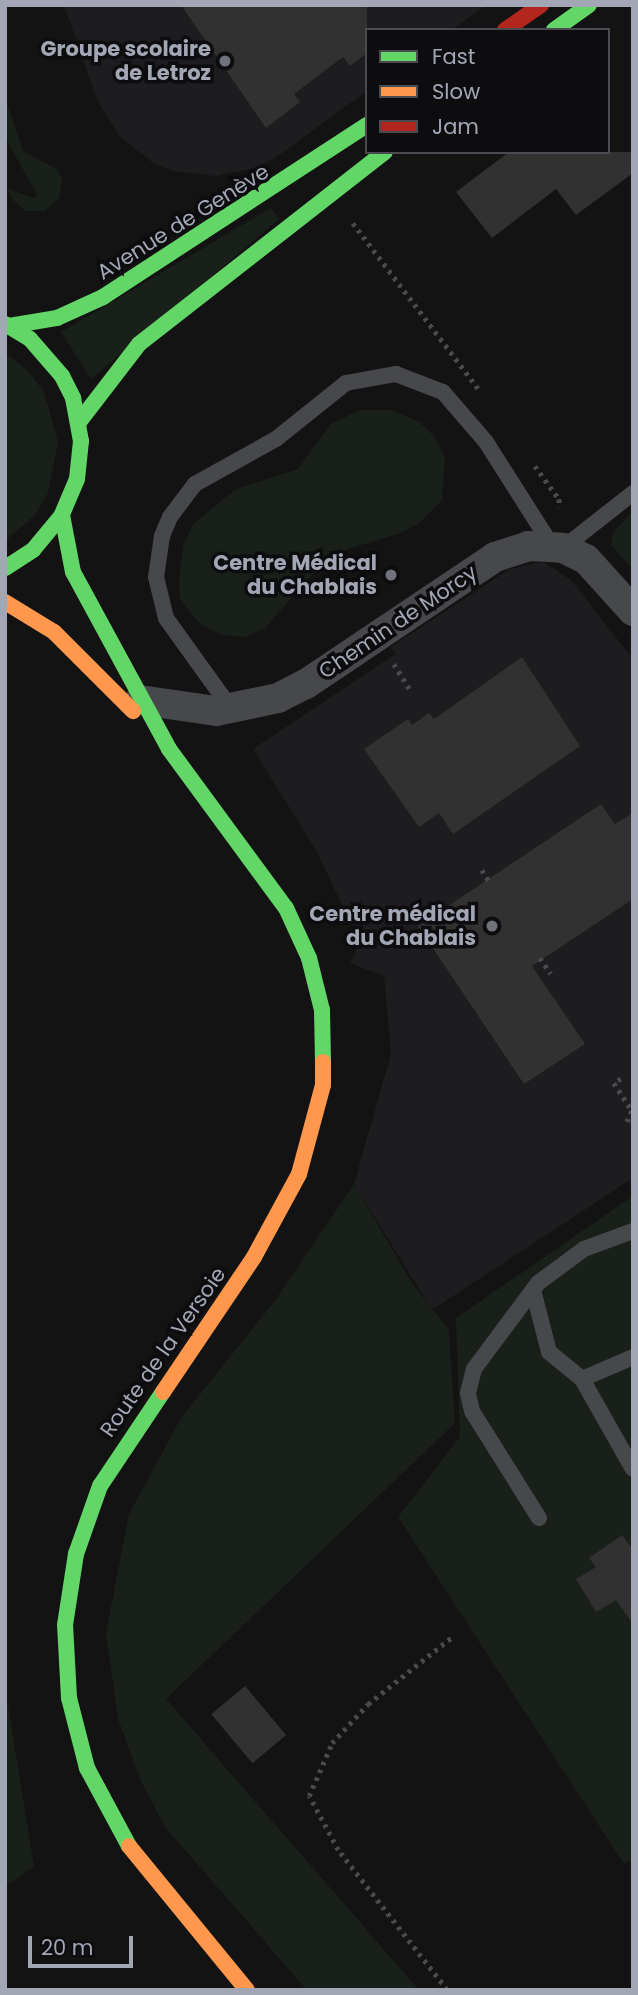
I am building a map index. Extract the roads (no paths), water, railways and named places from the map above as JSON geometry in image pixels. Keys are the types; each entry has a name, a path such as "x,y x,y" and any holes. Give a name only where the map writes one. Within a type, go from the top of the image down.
{"main road":[{"path":"508,28 541,5"},
{"path":"557,28 589,5"},
{"name":"Avenue de Genève","path":"7,325 57,318 103,298 292,178 365,126"},
{"path":"79,422 113,372 139,344 382,154"},
{"path":"5,568 33,550 62,515 79,470 79,422 62,376 30,339 7,325"},
{"name":"Route de la Versoie","path":"62,515 73,572 140,701 162,739 274,888 296,924 320,998 323,1085 313,1134 283,1206 100,1486 76,1554 65,1625 66,1661 77,1733 102,1802 140,1864 247,1990"},
{"name":"Route de la Versoie","path":"5,602 54,632 162,739"}],"street":[{"name":"Chemin de Morcy","path":"140,701 200,711 232,710 278,698 306,684 495,557 528,546 558,547"},
{"path":"558,547 596,566 633,611"}],"lane":[{"path":"232,710 166,618 156,577 162,537 170,517 195,484 276,439 346,383 396,374 443,392 486,442 558,547 633,493"},
{"path":"539,1518 472,1411 468,1393 474,1369 533,1290 584,1249 633,1231"},
{"path":"533,1290 549,1352 582,1379 609,1432 631,1461"},
{"path":"582,1379 633,1357"}],"place":[{"name":"Groupe scolaire de Letroz","path":"225,61"},
{"name":"Centre Médical du Chablais","path":"391,575"},
{"name":"Centre médical du Chablais","path":"492,926"}]}
